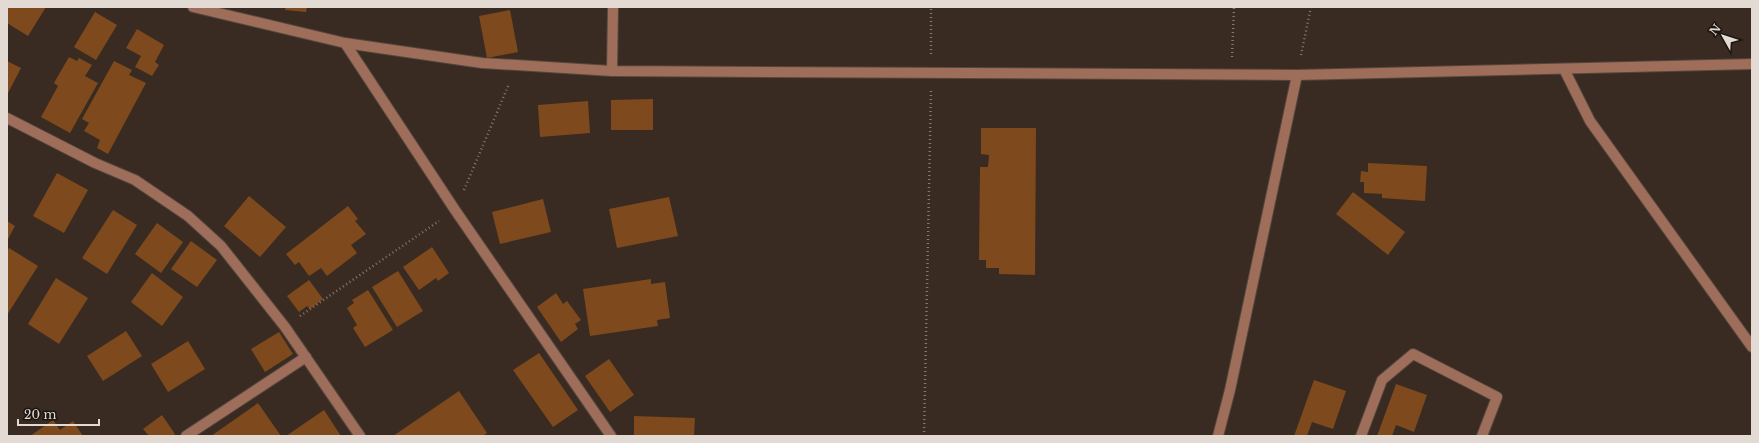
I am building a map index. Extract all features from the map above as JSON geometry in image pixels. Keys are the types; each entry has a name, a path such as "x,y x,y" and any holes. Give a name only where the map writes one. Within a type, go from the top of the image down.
{"street":[{"path":"193,7 345,43 482,63 612,71 1297,75 1752,64"},
{"path":"612,71 613,7"},
{"path":"345,43 455,210 611,436"},
{"path":"1564,69 1590,122 1752,347"},
{"path":"1218,436 1232,382 1297,75"},
{"path":"7,118 95,163 135,180 188,216 221,246 285,327 360,436"},
{"path":"1361,436 1382,380 1413,354 1498,396 1482,436"},
{"path":"186,436 306,357"}],"path":[{"path":"924,436 931,7"},
{"path":"1232,75 1234,7"},
{"path":"1297,75 1311,7"},
{"path":"285,327 455,210 517,66"}],"building":[{"path":"7,7 46,7 28,36 7,23"},
{"path":"286,7 307,7 306,12 285,10"},
{"path":"510,10 518,52 487,58 479,16"},
{"path":"95,12 117,25 96,60 74,47"},
{"path":"137,29 164,45 155,62 159,65 152,76 135,67 141,56 126,48"},
{"path":"69,57 77,61 79,58 92,65 85,76 98,83 70,133 41,117 58,86 54,83"},
{"path":"7,61 21,68 7,95"},
{"path":"114,61 132,70 129,75 146,83 108,154 97,148 100,140 84,131 89,123 82,119"},
{"path":"653,99 653,130 611,130 611,100"},
{"path":"588,101 590,133 540,137 538,105"},
{"path":"981,128 1036,128 1035,275 999,274 999,268 986,268 986,260 979,260 980,167 988,167 989,155 981,154"},
{"path":"1368,163 1427,166 1425,201 1382,198 1382,194 1364,193 1364,182 1360,182 1361,171 1368,172"},
{"path":"57,173 88,190 64,233 33,216"},
{"path":"1353,192 1405,232 1388,255 1336,214"},
{"path":"249,196 286,227 260,257 224,226"},
{"path":"669,197 678,236 617,248 609,209"},
{"path":"543,199 551,232 500,244 492,212"},
{"path":"348,206 358,219 355,221 366,234 351,245 357,253 327,276 321,268 309,276 299,262 295,265 286,254"},
{"path":"113,210 137,225 107,274 82,258"},
{"path":"7,221 15,226 7,241"},
{"path":"157,223 183,242 161,273 135,254"},
{"path":"191,241 217,260 197,287 171,269"},
{"path":"432,247 449,273 438,281 436,278 419,290 403,267"},
{"path":"9,248 38,266 7,315 7,252"},
{"path":"398,271 423,311 397,327 372,287"},
{"path":"152,273 183,297 162,326 131,302"},
{"path":"56,278 88,298 59,344 28,324"},
{"path":"651,279 651,284 665,282 670,318 657,320 658,326 590,336 583,289"},
{"path":"309,280 323,299 310,309 307,306 299,312 287,296"},
{"path":"368,290 393,330 365,347 353,328 357,325 347,308 354,303 352,300"},
{"path":"556,293 563,304 567,301 581,320 575,324 578,329 561,342 537,307"},
{"path":"126,331 142,356 103,381 87,356"},
{"path":"279,332 293,354 265,372 251,349"},
{"path":"188,341 205,369 168,392 151,364"},
{"path":"539,353 578,410 553,427 513,370"},
{"path":"609,359 634,395 610,412 585,376"},
{"path":"1314,380 1346,391 1333,429 1312,422 1307,436 1294,436"},
{"path":"1396,384 1427,395 1414,432 1396,425 1392,436 1377,436"},
{"path":"459,391 487,433 483,436 393,436"},
{"path":"258,403 281,436 211,436"},
{"path":"324,410 341,436 286,436"},
{"path":"162,415 175,434 173,436 149,436 143,429"},
{"path":"634,416 695,418 694,436 634,436"},
{"path":"53,420 60,430 73,421 83,436 30,436"}]}
